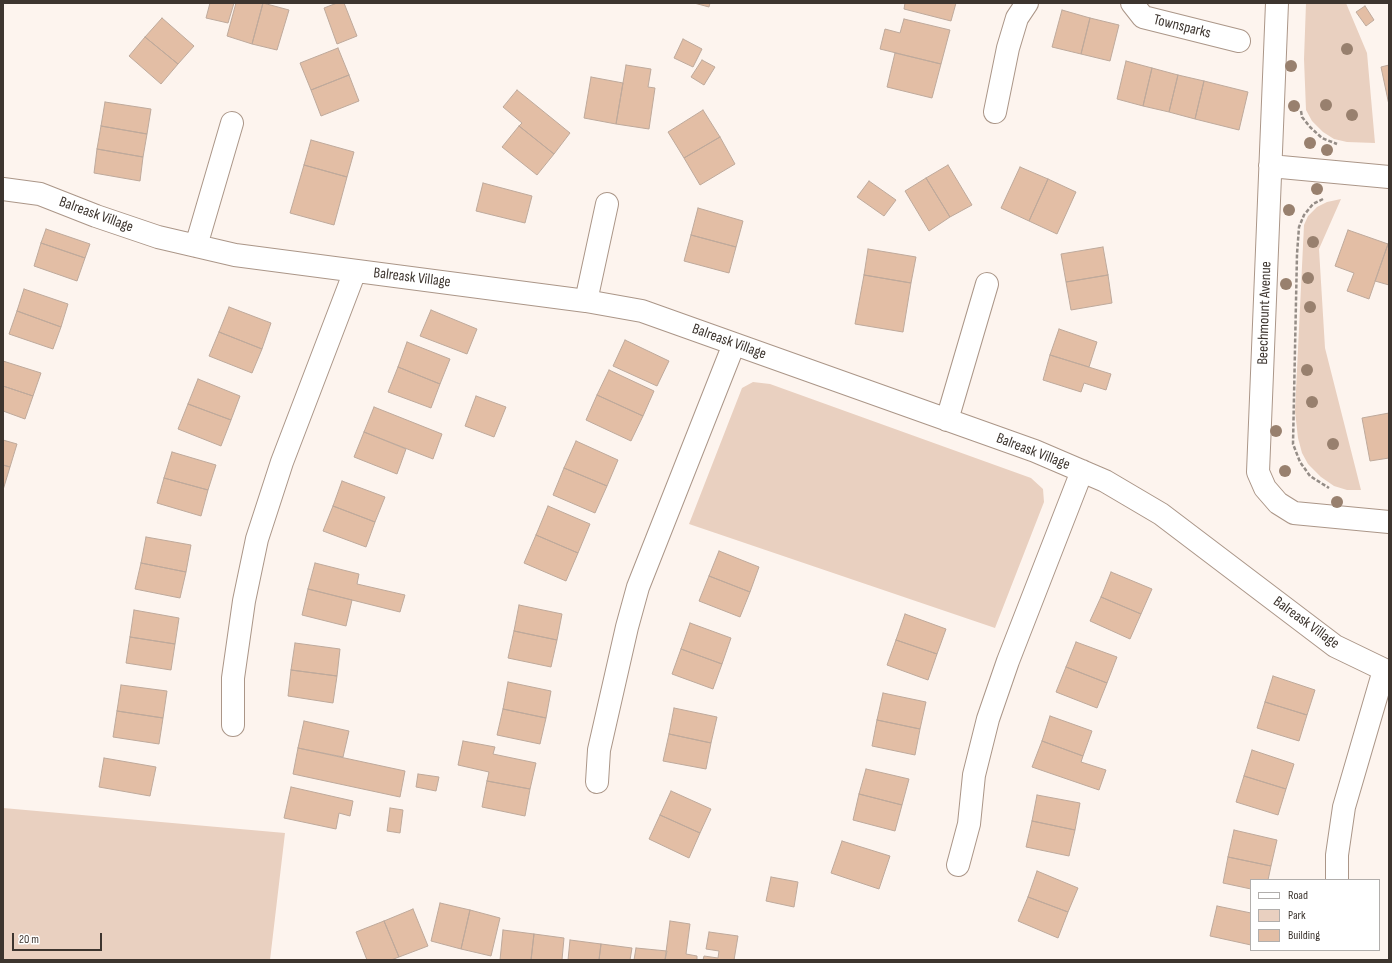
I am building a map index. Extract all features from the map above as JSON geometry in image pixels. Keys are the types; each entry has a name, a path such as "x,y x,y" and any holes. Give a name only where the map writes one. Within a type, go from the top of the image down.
{"street":[{"path":"994,112 1008,48 1017,18 1027,3"},
{"name":"Townsparks","path":"1132,3 1143,17 1239,41"},
{"name":"Beechmount Avenue","path":"1277,3 1258,472 1265,488 1278,503 1294,513 1389,522"},
{"path":"196,246 232,123"},
{"path":"1270,166 1389,178"},
{"name":"Balreask Village","path":"3,190 40,194 96,216 151,234 196,246 235,254 586,301 642,312 1035,451 1105,480 1161,514 1335,646 1387,671"},
{"path":"586,301 607,204"},
{"path":"233,725 233,678 244,601 257,539 282,462 355,270"},
{"path":"947,420 987,284"},
{"path":"597,782 599,750 627,627 638,587 734,344"},
{"path":"958,865 969,824 974,775 988,719 1008,661 1082,471"},
{"path":"1337,879 1337,855 1344,807 1387,671"}],"path":[{"path":"1300,104 1302,117 1310,127 1322,138 1338,144"},
{"path":"1325,198 1313,204 1304,214 1299,227 1297,254 1293,444 1300,462 1310,476 1322,485 1333,490"}],"green space":[{"path":"1306,3 1346,3 1367,53 1375,143 1347,142 1334,139 1323,132 1312,121 1306,110 1304,59"},
{"path":"1341,199 1319,249 1325,348 1361,490 1347,490 1334,486 1321,477 1308,464 1302,453 1298,438 1295,411 1304,225 1308,216 1317,207 1327,202"},
{"path":"753,382 770,384 1031,478 1043,489 1044,502 995,628 689,524 742,388"},
{"path":"3,808 285,833 270,960 3,960"}],"building":[{"path":"210,3 234,3 228,23 206,18"},
{"path":"236,3 263,3 252,44 227,36"},
{"path":"263,3 289,10 277,50 252,44"},
{"path":"337,3 344,3 357,36 337,44 324,8"},
{"path":"694,3 710,3 709,7"},
{"path":"905,3 956,3 951,21 904,9"},
{"path":"1365,6 1374,20 1366,26 1356,12"},
{"path":"1062,10 1090,18 1081,54 1052,47"},
{"path":"162,18 194,46 178,64 145,37"},
{"path":"1090,18 1119,25 1110,61 1081,54"},
{"path":"904,19 950,30 941,64 880,49 885,29 900,33"},
{"path":"145,37 178,64 161,84 129,56"},
{"path":"683,39 702,49 693,67 674,58"},
{"path":"338,48 349,75 311,90 300,63"},
{"path":"895,53 941,64 932,98 887,87"},
{"path":"702,60 715,67 704,85 691,77"},
{"path":"1126,61 1152,68 1143,106 1117,99"},
{"path":"626,65 651,69 648,87 655,88 649,129 616,124"},
{"path":"1389,65 1389,105 1381,67"},
{"path":"1152,68 1178,75 1169,112 1143,106"},
{"path":"349,75 359,101 321,116 311,90"},
{"path":"1178,75 1204,81 1195,119 1169,112"},
{"path":"591,77 623,83 616,124 584,118"},
{"path":"1204,81 1248,92 1239,130 1195,119"},
{"path":"517,90 570,133 554,154 519,126 522,123 503,107"},
{"path":"105,102 151,109 147,134 101,126"},
{"path":"703,110 720,137 684,158 668,132"},
{"path":"101,126 147,134 143,157 97,149"},
{"path":"519,126 554,154 537,175 502,147"},
{"path":"720,137 735,164 700,185 684,158"},
{"path":"311,140 354,152 347,177 304,165"},
{"path":"97,149 143,157 140,181 94,173"},
{"path":"304,165 347,177 334,225 290,213"},
{"path":"948,165 972,205 950,217 926,178"},
{"path":"1020,167 1048,179 1029,221 1001,208"},
{"path":"926,178 950,217 929,231 905,191"},
{"path":"1048,179 1076,192 1057,234 1029,221"},
{"path":"869,181 896,200 884,216 857,197"},
{"path":"483,183 532,196 525,223 476,211"},
{"path":"698,208 743,221 736,247 691,235"},
{"path":"46,229 90,244 85,258 41,243"},
{"path":"1348,230 1388,244 1369,299 1347,291 1354,273 1335,266"},
{"path":"691,235 736,247 729,273 684,261"},
{"path":"41,243 85,258 77,281 34,266"},
{"path":"1388,244 1389,245 1389,285 1375,281"},
{"path":"1103,247 1108,275 1066,282 1061,254"},
{"path":"868,249 916,257 911,283 864,275"},
{"path":"864,275 911,283 903,332 855,324"},
{"path":"1108,275 1112,303 1071,310 1066,282"},
{"path":"24,289 68,304 61,327 17,311"},
{"path":"229,307 271,323 262,349 219,332"},
{"path":"431,310 477,329 467,354 420,336"},
{"path":"17,311 61,327 53,349 9,334"},
{"path":"1059,329 1097,342 1089,367 1050,355"},
{"path":"219,332 262,349 252,373 209,356"},
{"path":"625,340 669,361 657,386 613,366"},
{"path":"407,342 450,359 440,384 398,367"},
{"path":"1050,355 1111,374 1106,390 1084,383 1081,392 1043,380"},
{"path":"3,361 41,373 33,396 3,386"},
{"path":"398,367 440,384 431,408 388,392"},
{"path":"609,370 654,391 643,416 597,395"},
{"path":"198,379 240,396 231,420 188,404"},
{"path":"3,386 33,396 25,419 3,411"},
{"path":"597,395 643,416 631,441 586,420"},
{"path":"476,396 506,407 494,437 465,426"},
{"path":"188,404 231,420 221,446 178,429"},
{"path":"374,407 442,434 433,459 364,432"},
{"path":"1389,413 1389,458 1370,461 1362,418"},
{"path":"364,432 406,449 397,474 354,457"},
{"path":"3,440 17,444 10,467 3,465"},
{"path":"576,441 618,460 607,486 564,468"},
{"path":"172,452 216,465 208,490 164,478"},
{"path":"3,465 10,467 3,490"},
{"path":"564,468 607,486 595,513 553,495"},
{"path":"164,478 208,490 201,516 157,503"},
{"path":"342,481 385,497 375,522 333,506"},
{"path":"333,506 375,522 366,547 323,531"},
{"path":"548,506 590,524 578,553 536,535"},
{"path":"536,535 578,553 566,581 524,563"},
{"path":"146,537 191,545 186,572 141,563"},
{"path":"719,551 759,567 750,592 709,576"},
{"path":"141,563 186,572 180,598 135,589"},
{"path":"315,563 359,574 357,584 405,595 400,612 308,589"},
{"path":"1111,572 1152,589 1141,614 1101,597"},
{"path":"709,576 750,592 740,617 699,601"},
{"path":"308,589 352,600 346,626 302,615"},
{"path":"1101,597 1141,614 1130,639 1090,621"},
{"path":"519,605 562,614 557,640 514,631"},
{"path":"134,610 179,618 175,644 130,637"},
{"path":"905,614 946,629 937,654 896,640"},
{"path":"690,623 731,638 722,664 681,649"},
{"path":"514,631 557,640 551,667 508,658"},
{"path":"130,637 175,644 171,670 126,663"},
{"path":"896,640 937,654 928,680 887,665"},
{"path":"1076,642 1117,657 1107,683 1066,667"},
{"path":"295,643 340,649 337,676 291,670"},
{"path":"681,649 722,664 713,689 672,674"},
{"path":"1066,667 1107,683 1097,708 1056,692"},
{"path":"291,670 337,676 333,703 288,696"},
{"path":"1273,676 1315,690 1307,715 1265,702"},
{"path":"508,682 551,691 546,718 503,709"},
{"path":"121,685 167,691 163,718 117,711"},
{"path":"883,693 926,702 920,729 877,720"},
{"path":"1265,702 1307,715 1299,741 1257,728"},
{"path":"674,708 717,717 711,743 669,734"},
{"path":"503,709 546,718 540,744 497,735"},
{"path":"117,711 163,718 159,744 113,737"},
{"path":"1050,716 1092,731 1083,756 1042,741"},
{"path":"877,720 920,729 915,755 872,746"},
{"path":"304,721 349,731 343,757 298,748"},
{"path":"669,734 711,743 706,769 663,761"},
{"path":"463,741 495,747 493,754 536,763 530,789 487,781 489,772 458,765"},
{"path":"1042,741 1083,756 1081,762 1106,770 1099,790 1032,767"},
{"path":"298,748 405,771 400,797 293,774"},
{"path":"1252,750 1294,764 1286,789 1244,776"},
{"path":"104,758 156,767 150,796 99,787"},
{"path":"866,769 909,779 902,805 859,794"},
{"path":"418,774 439,777 436,791 416,787"},
{"path":"1244,776 1286,789 1278,815 1236,802"},
{"path":"487,781 530,789 525,816 482,807"},
{"path":"291,787 353,801 350,816 339,813 336,829 284,818"},
{"path":"671,791 711,809 700,833 660,815"},
{"path":"859,794 902,805 895,831 853,820"},
{"path":"1037,795 1080,803 1075,830 1032,821"},
{"path":"390,808 403,810 400,833 387,831"},
{"path":"660,815 700,833 689,858 649,839"},
{"path":"1032,821 1075,830 1069,856 1026,847"},
{"path":"1234,830 1277,840 1271,866 1228,857"},
{"path":"842,841 890,856 879,889 831,873"},
{"path":"1228,857 1271,866 1268,879 1250,879 1250,889 1223,883"},
{"path":"1037,871 1078,888 1068,912 1028,897"},
{"path":"771,877 798,882 794,907 766,901"},
{"path":"1028,897 1068,912 1058,938 1018,921"},
{"path":"440,903 470,910 461,949 431,941"},
{"path":"1217,906 1250,913 1250,945 1210,936"},
{"path":"413,909 428,946 399,957 384,921"},
{"path":"470,910 500,918 491,956 461,949"},
{"path":"384,921 399,957 391,960 367,960 356,932"},
{"path":"670,921 690,924 686,954 697,956 697,960 665,960"},
{"path":"503,930 534,934 531,960 500,960"},
{"path":"709,932 738,936 734,960 703,960 704,956 718,958 719,951 706,949"},
{"path":"534,934 564,938 562,960 531,960"},
{"path":"570,940 601,944 599,960 568,960"},
{"path":"601,944 632,948 630,960 599,960"},
{"path":"636,948 667,951 665,960 634,960"}]}
